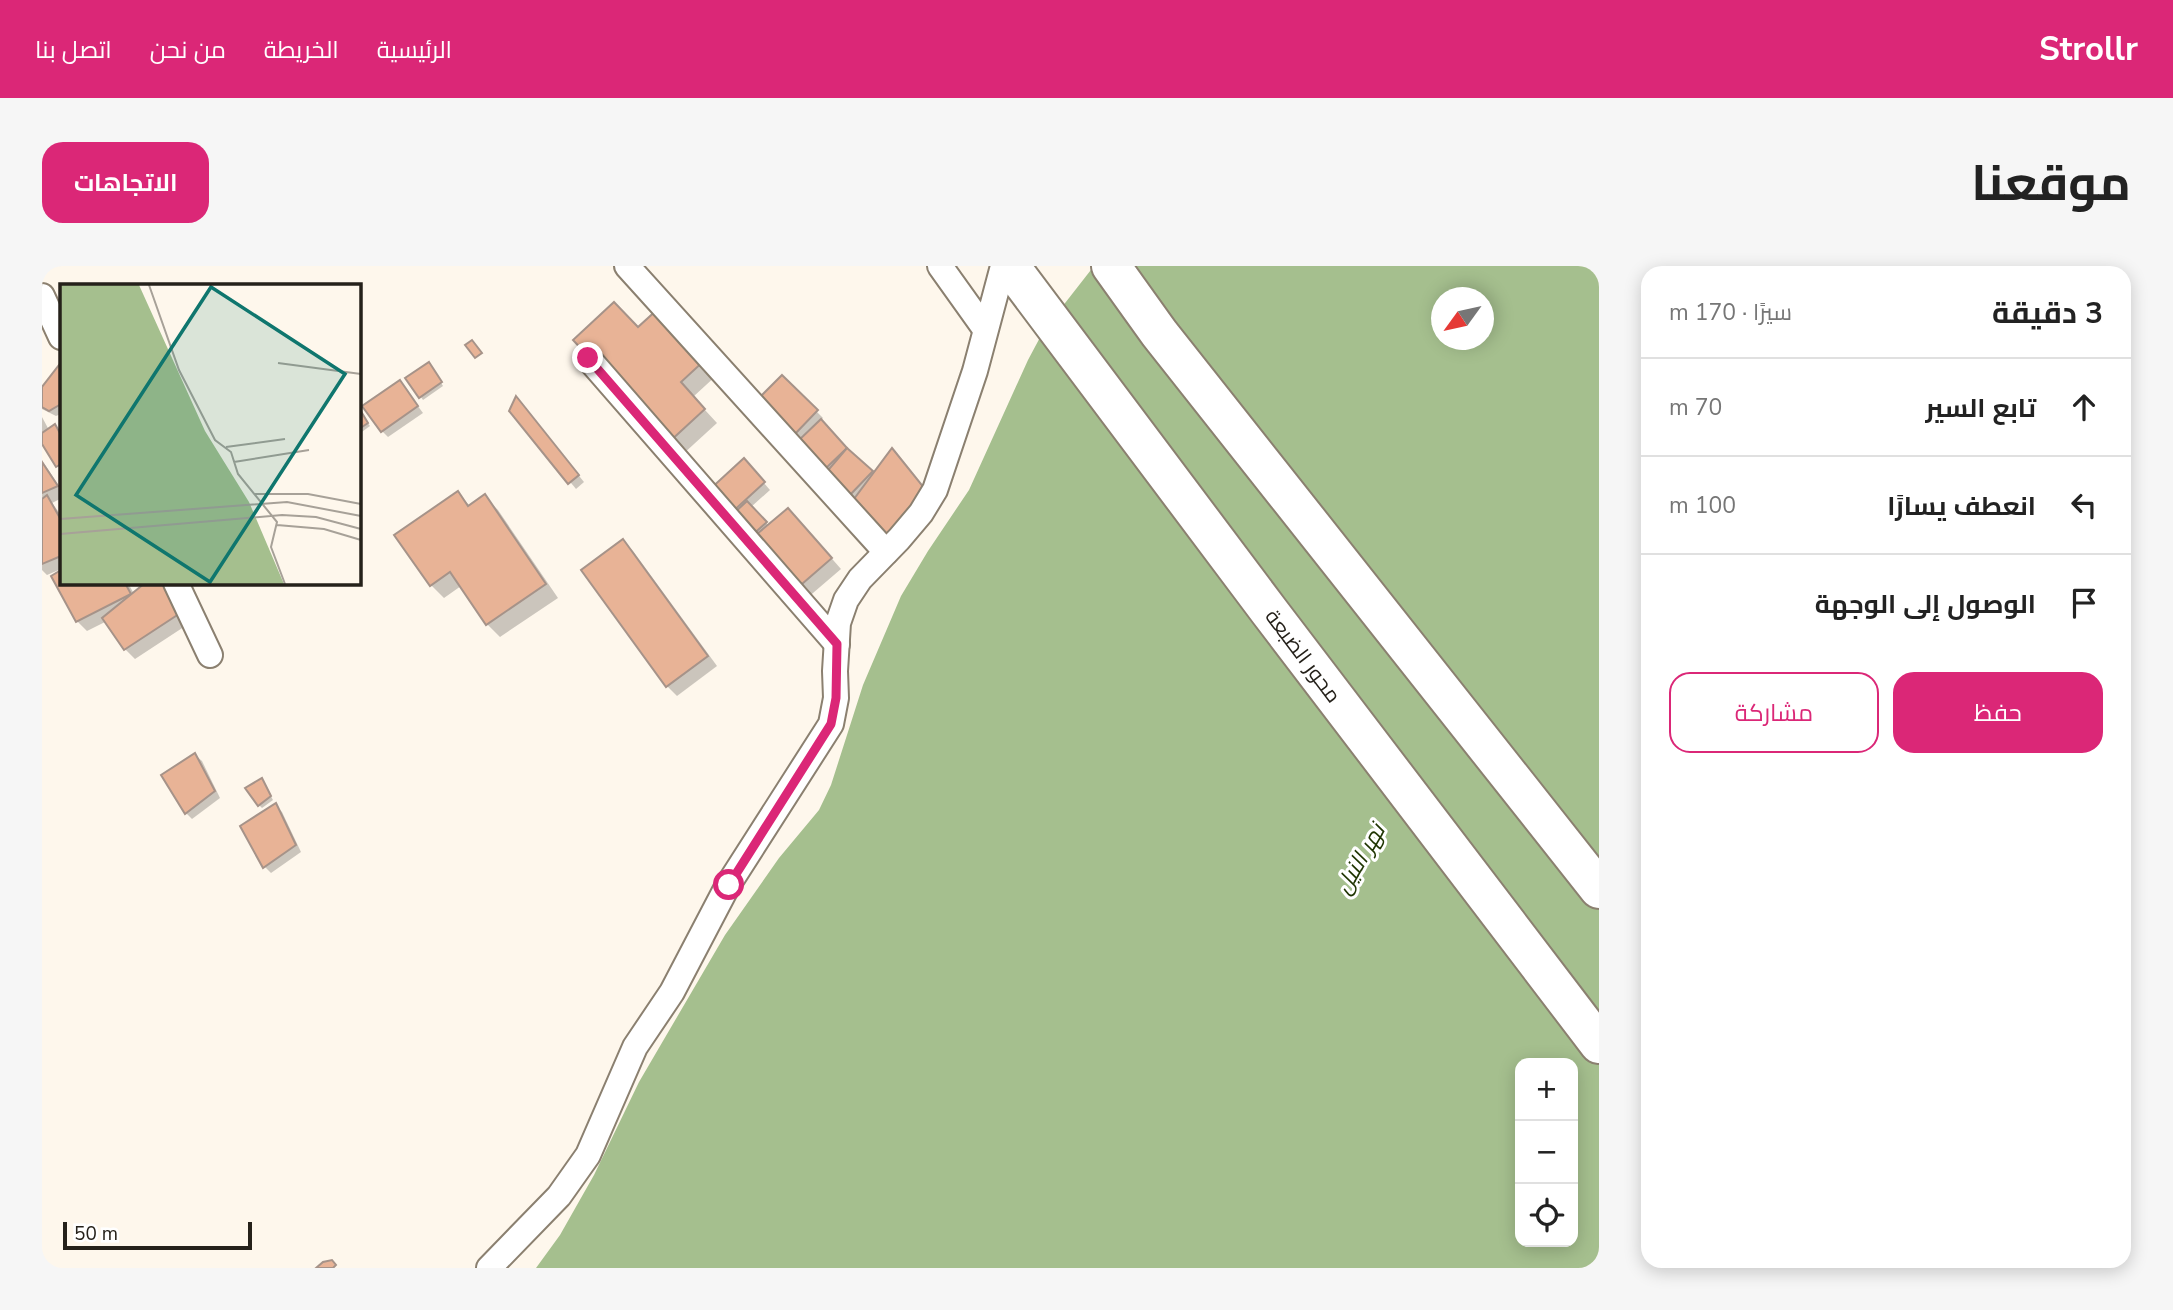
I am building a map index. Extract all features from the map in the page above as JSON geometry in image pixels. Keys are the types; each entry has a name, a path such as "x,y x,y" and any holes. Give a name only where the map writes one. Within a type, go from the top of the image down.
{"highway":[{"name":"محور الضبعة","path":"1010,266 1599,1044"},
{"path":"1111,266 1159,333 1599,889"}],"street":[{"path":"627,266 886,552"},
{"path":"940,266 985,329"},
{"path":"489,1268 559,1196 588,1155 635,1048 672,992 729,885 831,724 836,698 838,624 846,600 860,579 922,513 935,490 975,371 1003,266"},
{"path":"42,296 60,335"},
{"path":"588,358 837,644"},
{"path":"176,584 210,655"}],"water":[{"name":"نهر النيل","path":"1094,266 1599,266 1599,1268 536,1268 560,1235 594,1175 639,1082 725,935 779,858 819,810 831,785 863,685 901,596 969,490 1044,330"}],"building":[{"path":"614,302 638,327 659,308 706,359 681,382 705,409 668,443 573,340"},
{"path":"472,340 482,353 475,358 465,345"},
{"path":"429,362 442,382 419,398 405,378"},
{"path":"59,365 60,405 49,411 42,407 42,387"},
{"path":"782,375 818,410 794,435 758,399"},
{"path":"400,380 418,406 381,432 362,406"},
{"path":"516,396 579,475 568,484 509,411"},
{"path":"360,410 368,423 360,428"},
{"path":"821,419 847,448 824,470 798,441"},
{"path":"55,424 60,433 60,465 56,467 42,444 42,433"},
{"path":"847,448 873,471 848,497 824,475"},
{"path":"892,448 925,489 890,537 848,507"},
{"path":"744,458 765,482 729,515 708,491"},
{"path":"42,462 58,486 42,493"},
{"path":"458,491 468,506 485,494 546,584 486,625 450,572 430,586 394,535"},
{"path":"47,495 60,518 60,556 42,564 42,499"},
{"path":"747,501 767,522 750,537 731,516"},
{"path":"788,508 832,558 795,590 751,539"},
{"path":"623,539 708,656 666,687 581,570"},
{"path":"60,571 60,584 126,584 131,594 76,622 51,576"},
{"path":"144,584 169,584 188,608 124,650 102,618"},
{"path":"195,753 215,791 185,814 161,775"},
{"path":"262,778 271,796 258,806 245,788"},
{"path":"276,803 296,845 263,868 240,826"},
{"path":"332,1260 336,1265 333,1268 316,1268 323,1262"}],"route":[{"path":"588,358 837,644 836,698 831,724 729,885"}]}
